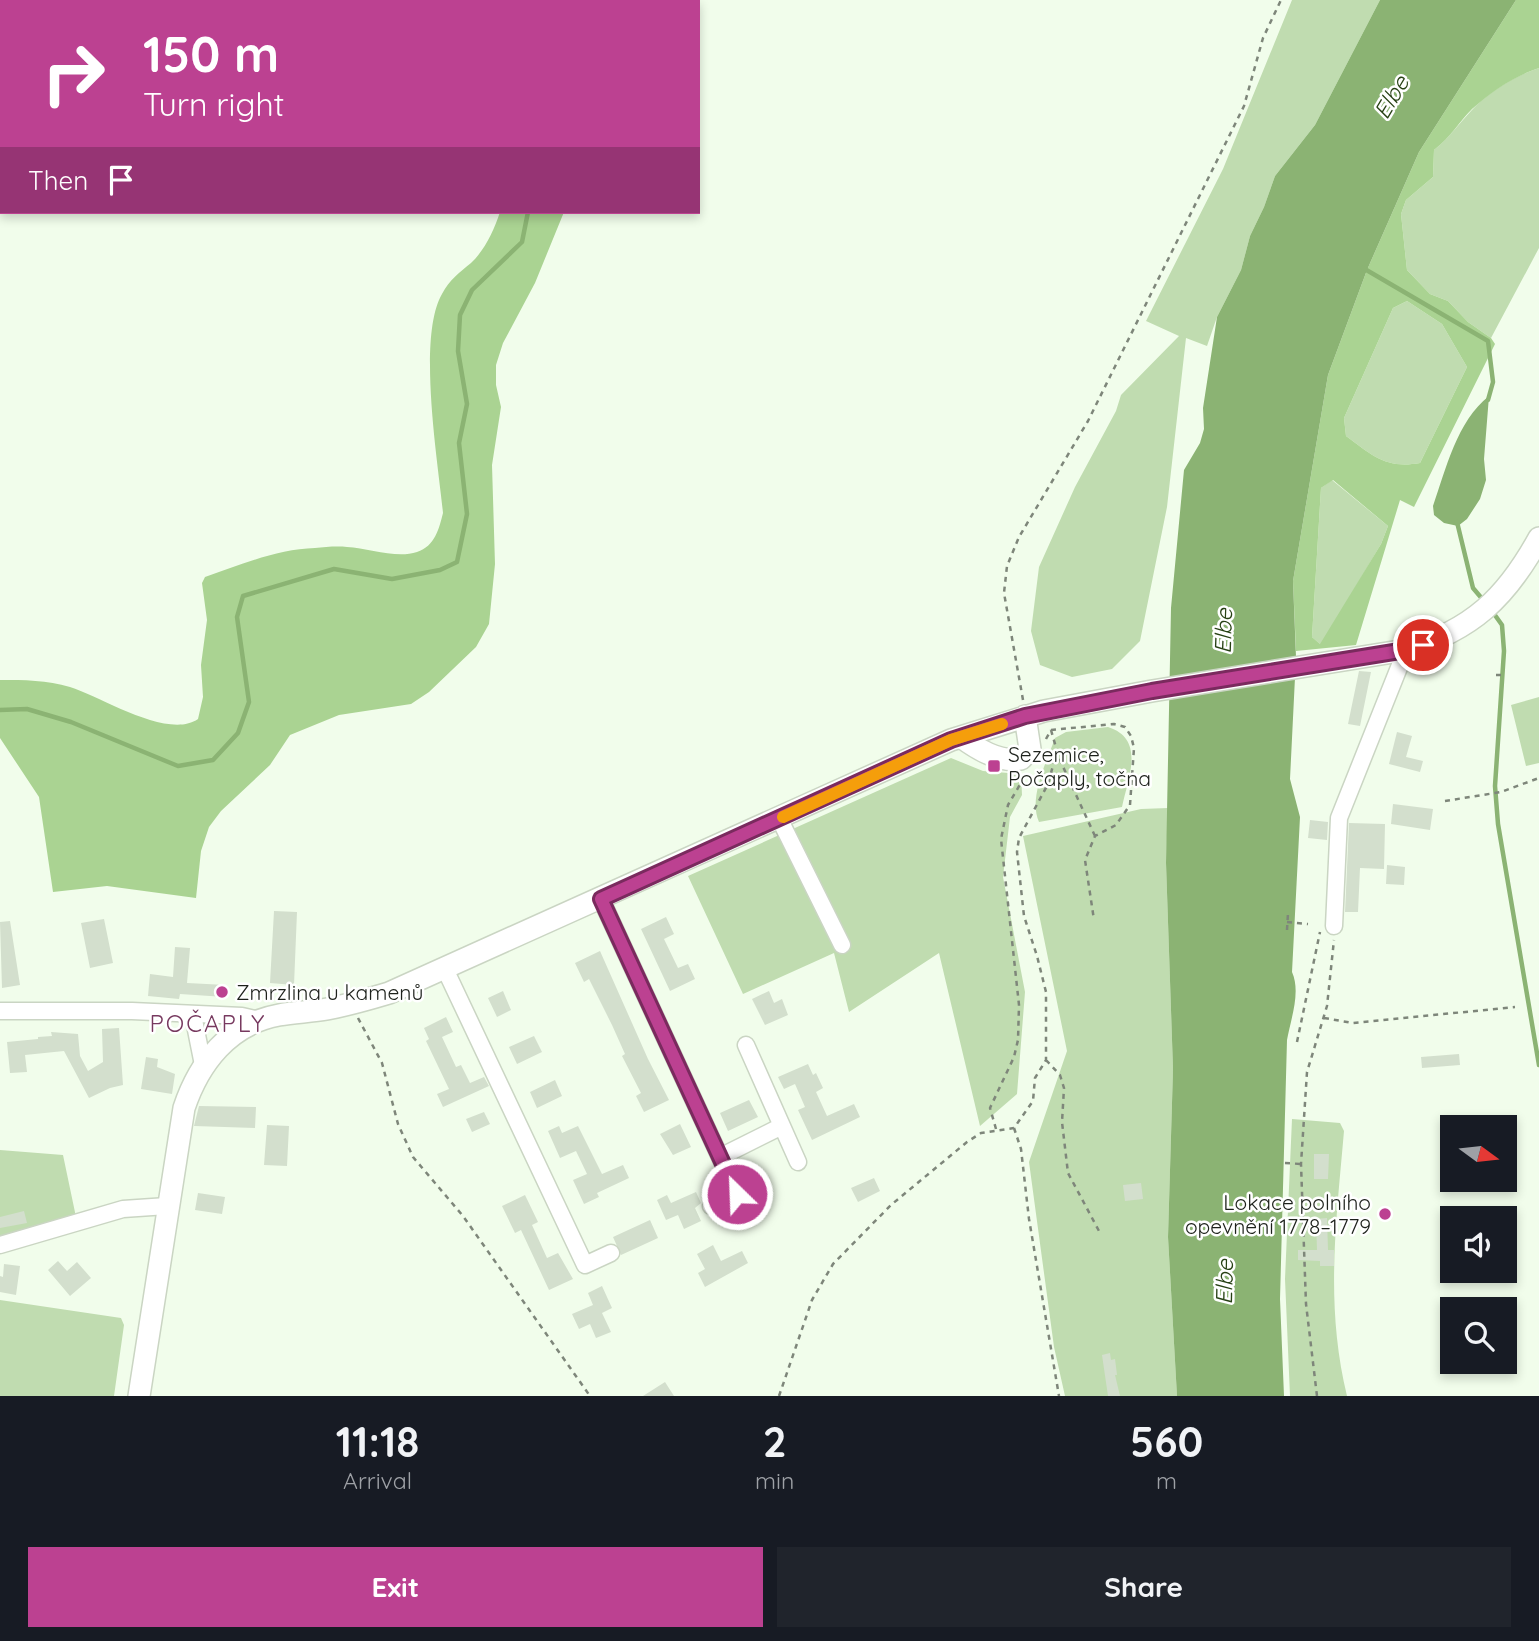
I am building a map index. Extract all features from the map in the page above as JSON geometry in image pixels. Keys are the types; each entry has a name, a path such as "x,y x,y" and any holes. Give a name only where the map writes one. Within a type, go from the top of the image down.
{"street":[{"path":"139,1396 184,1108 203,1065 232,1035 260,1020 354,1003 389,993 961,737 1152,691 1406,650 1440,640 1473,620 1505,589 1526,562 1539,538"},
{"path":"1328,926 1339,818 1406,650"},
{"path":"961,737 979,750 1010,759 1021,759 1030,749 1040,719"},
{"path":"779,818 842,945"},
{"path":"601,899 737,1194 712,1206"},
{"path":"445,969 585,1265 611,1253"},
{"path":"0,1011 40,1009 242,1016 260,1020"},
{"path":"193,1015 203,1065"},
{"path":"746,1045 798,1162"},
{"path":"720,1157 782,1126"},
{"path":"0,1245 123,1209 167,1206"}],"path":[{"path":"1045,740 1004,593 1007,566 1018,537 1088,422 1244,106 1264,38 1281,0"},
{"path":"1496,675 1506,676"},
{"path":"1040,719 1095,836"},
{"path":"1040,719 1114,724 1125,727 1131,736 1134,748 1130,805 1116,825 1095,836 1085,860 1094,920"},
{"path":"1014,1128 1033,1101 1035,1078 1046,1060 1045,992 1038,956 1024,916 1017,852 1019,838 1048,784 1057,751"},
{"path":"996,1129 990,1108 1014,1057 1019,1005 1001,839 1008,805 1028,770"},
{"path":"1445,801 1501,792 1539,778"},
{"path":"1287,913 1287,930"},
{"path":"1287,922 1308,924"},
{"path":"1317,1396 1306,1304 1301,1164 1307,1072 1324,1018 1332,980 1328,926"},
{"path":"1297,1042 1328,926"},
{"path":"354,1003 360,1025 374,1043 382,1063 398,1124 413,1157 463,1216 590,1396"},
{"path":"1324,1018 1353,1023 1515,1007"},
{"path":"1046,1060 1060,1075 1064,1088 1062,1122 1068,1173 1099,1231"},
{"path":"779,1396 796,1339 812,1300 834,1264 891,1205 958,1150 981,1133 1014,1128"},
{"path":"1014,1128 1021,1149 1029,1219 1059,1396"},
{"path":"1285,1163 1301,1164"}],"shaded area":[{"path":"1292,0 1380,0 1315,125 1275,176 1250,236 1241,270 1217,317 1207,346 1186,338 1167,507 1140,641 1112,669 1072,677 1040,665 1031,631 1039,567 1075,487 1116,411 1121,395 1179,336 1146,321 1223,169"},
{"path":"1516,0 1539,0 1539,68 1504,85 1472,109 1434,150 1433,177 1406,200 1401,214 1407,270 1430,294 1448,301 1495,344 1414,507 1400,500 1356,645 1296,651 1293,581 1328,375 1367,270 1419,152","holes":["1407,301 1442,324 1467,367 1420,463 1398,464 1380,459 1346,436 1344,418 1393,308","1333,480 1388,526 1381,544 1320,644 1312,637 1321,488"]},
{"path":"1539,68 1539,248 1491,338 1468,322 1448,301 1430,294 1407,270 1401,214 1406,200 1433,177 1434,150 1486,97 1511,80"},
{"path":"499,214 563,214 535,283 503,343 496,365 496,385 501,407 492,465 495,564 489,624 476,647 429,692 411,704 339,715 290,735 270,765 221,811 209,827 201,851 196,898 107,886 53,892 39,797 0,738 0,680 35,681 70,687 153,721 185,724 198,719 203,697 201,665 207,620 202,583 205,577 259,558 301,549 343,547 409,554 428,546 438,531 443,513 431,400 431,339 435,314 448,284 476,258 492,233"},
{"path":"1407,301 1442,324 1467,367 1420,463 1398,464 1380,459 1346,436 1344,418 1393,308"},
{"path":"1332,480 1388,526 1381,544 1321,645 1312,637 1321,488"},
{"path":"1539,697 1539,763 1526,766 1511,705"},
{"path":"1108,727 1127,740 1131,750 1132,761 1122,807 1039,822 1036,812 1037,791 1055,738 1066,732"},
{"path":"951,758 983,771 1021,774 1022,795 1010,817 1003,877 1025,992 1017,1094 980,1126 939,953 849,1012 834,953 743,994 688,876"},
{"path":"1168,808 1166,863 1173,1069 1168,1237 1177,1396 1065,1396 1054,1347 1029,1162 1067,1051 1023,836 1141,809"},
{"path":"1292,1119 1340,1123 1344,1131 1334,1296 1340,1362 1347,1396 1290,1396 1285,1279"},
{"path":"0,1150 63,1155 76,1217 0,1237"},
{"path":"0,1300 121,1318 124,1325 114,1396 0,1396"}],"water":[{"name":"Elbe","path":"1380,0 1516,0 1419,152 1367,270 1328,375 1293,581 1296,657 1290,779 1300,817 1292,972 1296,988 1287,1040 1280,1299 1284,1396 1177,1396 1168,1237 1173,1069 1166,863 1171,608 1184,470 1200,443 1204,429 1203,408 1217,317 1241,270 1250,236 1275,176 1315,125"},
{"path":"1489,396 1484,459 1486,480 1480,499 1467,519 1458,526 1444,523 1434,515 1433,506 1448,462 1469,419"}],"building":[{"path":"1359,671 1371,672 1360,726 1348,724"},
{"path":"1397,732 1412,736 1406,757 1423,761 1420,772 1389,764"},
{"path":"1393,804 1433,809 1430,830 1391,824"},
{"path":"1310,820 1328,822 1327,840 1308,838"},
{"path":"1349,823 1385,824 1384,869 1360,868 1358,912 1345,912"},
{"path":"1387,865 1405,867 1404,885 1386,884"},
{"path":"274,911 297,912 294,985 270,983"},
{"path":"666,917 674,934 664,939 678,968 688,964 695,979 670,991 641,929"},
{"path":"104,919 113,963 90,968 81,923"},
{"path":"10,921 20,985 2,988 0,922"},
{"path":"175,947 190,948 187,983 226,985 225,997 180,994 179,999 148,996 150,974 173,977"},
{"path":"600,951 669,1100 644,1112 636,1096 641,1093 622,1056 625,1054 612,1025 589,979 584,982 575,963"},
{"path":"503,991 511,1010 497,1017 488,998"},
{"path":"769,991 774,1003 782,999 788,1015 765,1025 752,999"},
{"path":"446,1017 453,1032 442,1037 456,1067 461,1065 470,1083 484,1077 489,1086 443,1107 437,1094 449,1089 426,1041 429,1039 424,1028"},
{"path":"119,1028 123,1085 89,1098 64,1051 25,1055 27,1072 10,1073 7,1042 52,1036 51,1032 78,1034 80,1056 88,1071 103,1062 102,1029"},
{"path":"534,1036 542,1052 517,1064 509,1047"},
{"path":"1459,1054 1460,1065 1422,1068 1421,1057"},
{"path":"146,1057 158,1059 157,1067 175,1074 172,1094 141,1089"},
{"path":"808,1064 823,1088 816,1092 827,1116 854,1104 860,1117 812,1140 798,1110 805,1107 795,1084 784,1089 778,1077"},
{"path":"555,1080 562,1096 537,1108 530,1092"},
{"path":"749,1100 758,1117 728,1131 720,1113"},
{"path":"199,1106 256,1107 255,1128 194,1126"},
{"path":"484,1112 490,1124 472,1132 466,1119"},
{"path":"680,1124 691,1147 673,1155 660,1134"},
{"path":"267,1125 289,1126 287,1166 264,1165"},
{"path":"559,1126 562,1133 578,1126 602,1174 623,1165 629,1178 597,1193 599,1197 584,1204 573,1180 587,1174 576,1151 560,1158 548,1131"},
{"path":"1314,1154 1329,1154 1328,1179 1314,1179"},
{"path":"874,1178 880,1191 858,1202 851,1188"},
{"path":"1141,1183 1143,1199 1125,1201 1123,1185"},
{"path":"696,1192 701,1203 695,1208 701,1221 684,1229 678,1215 666,1220 657,1200 667,1195 671,1203"},
{"path":"198,1193 225,1197 222,1214 195,1210"},
{"path":"525,1195 538,1222 532,1225 547,1258 558,1253 573,1279 549,1290 521,1230 515,1233 502,1206"},
{"path":"24,1211 27,1223 0,1228 0,1217"},
{"path":"1327,1218 1328,1250 1334,1250 1334,1266 1320,1266 1320,1261 1298,1260 1298,1250 1317,1250 1316,1219"},
{"path":"650,1220 658,1238 621,1255 613,1237"},
{"path":"713,1245 721,1261 742,1251 748,1263 705,1287 698,1273 705,1269 697,1254"},
{"path":"58,1261 67,1271 77,1262 91,1278 70,1296 48,1270"},
{"path":"4,1264 20,1266 16,1295 0,1292 0,1276 3,1277"},
{"path":"602,1286 612,1308 602,1313 611,1332 596,1338 590,1324 579,1329 572,1314 593,1305 588,1293"},
{"path":"1110,1353 1111,1360 1115,1359 1115,1375 1120,1396 1108,1396 1102,1355"},
{"path":"665,1382 674,1396 643,1396"}],"waterway":[{"path":"0,710 27,709 71,722 178,766 213,760 238,733 249,702 237,617 243,596 334,569 392,579 440,570 457,562 467,514 459,443 467,404 458,351 460,315 472,290 522,242 528,214"},
{"path":"1363,268 1488,341 1493,382 1488,400"},
{"path":"1457,522 1473,588 1484,601"},
{"path":"1492,611 1502,625 1504,651 1495,786 1498,824 1539,1065"}],"slow traffic":[{"path":"783,817 951,740 1002,724"}],"place":[{"name":"Sezemice, Počaply, točna","path":"994,766"},
{"name":"Zmrzlina u kamenů","path":"222,992"},
{"name":"Lokace polního opevnění 1778–1779","path":"1385,1214"}],"district":[{"name":"POČAPLY","path":"208,1023"}],"route":[{"path":"737,1194 601,899 951,740 1025,716 1152,691 1423,645"}]}
